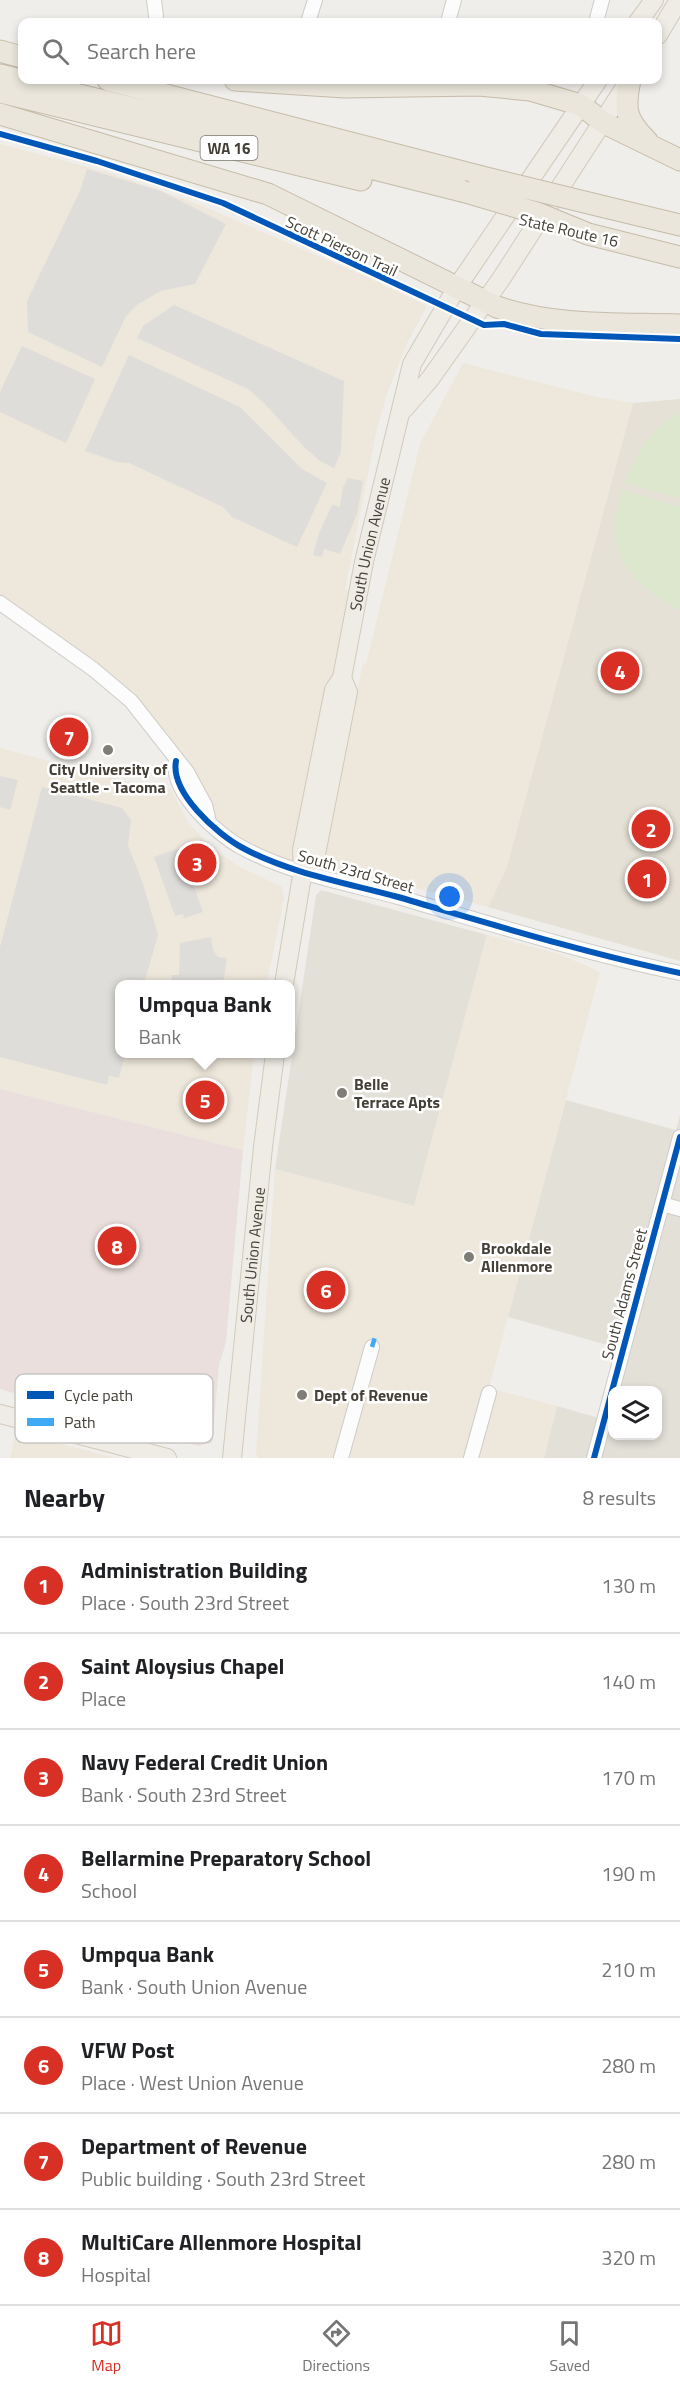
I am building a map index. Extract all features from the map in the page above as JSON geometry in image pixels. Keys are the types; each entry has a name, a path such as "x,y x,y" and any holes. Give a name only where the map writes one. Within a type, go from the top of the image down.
{"highway":[{"path":"0,40 18,44"},
{"path":"0,51 18,56"},
{"path":"0,75 18,80"},
{"path":"34,84 460,198"},
{"name":"State Route 16","path":"123,84 478,176 680,225"},
{"path":"298,84 345,87 496,86 547,93 581,105 604,123 680,160"},
{"path":"629,84 626,100 627,112 632,126 651,146"},
{"name":"WA 16","path":"0,92 460,198"},
{"path":"0,114 268,194 485,301 518,314 555,322 680,325"},
{"name":"State Route 16","path":"460,198 680,257"}],"main road":[{"path":"641,18 654,0"},
{"path":"662,27 679,0"},
{"name":"South Union Avenue","path":"285,980 303,870 302,850 327,723 334,690 342,678 364,562 412,364 457,287 595,84"},
{"name":"South Union Avenue","path":"402,411 430,379 485,301 628,84"},
{"name":"South Union Avenue","path":"232,1458 262,1155 274,1058"},
{"path":"0,1414 15,1418"},
{"path":"110,1443 167,1458"}],"street":[{"path":"154,0 156,16"},
{"path":"309,18 315,0"},
{"path":"449,18 454,0"},
{"path":"597,18 602,0"},
{"name":"South 23rd Street","path":"0,603 118,688 161,737 176,761 182,766 205,805 209,822 241,847 303,870 547,940 680,973"},
{"name":"South Adams Street","path":"594,1458 680,1137"},
{"path":"662,1204 680,1209"},
{"path":"341,1458 372,1347"},
{"path":"471,1458 489,1393"}],"shaded area":[{"path":"0,144 110,173 198,204 362,275 427,306 407,343 388,391 377,428 345,590 358,594 303,870 240,849 187,791 146,718 0,603"},
{"path":"87,169 161,191 226,224 195,284 161,291 138,304 126,316 102,367 28,332 27,301 80,191"},
{"path":"174,305 344,381 341,452 334,468 320,461 305,448 248,389 137,338 143,326"},
{"path":"22,346 95,379 66,443 0,412 0,392"},
{"path":"129,355 240,407 302,469 327,483 297,547 232,517 223,507 129,463 117,462 85,451"},
{"path":"463,363 597,397 633,403 506,870 488,907 327,865 323,858 363,663 366,664 420,444"},
{"path":"680,399 680,961 488,907 506,870 633,403"},
{"path":"348,478 363,481 357,514 340,554 324,549 322,557 313,555 319,533 332,505 340,507 343,487"},
{"path":"0,748 144,786 171,789 188,822 210,846 238,866 282,887 284,898 268,980 115,980 115,1058 254,1058 243,1150 0,1089"},
{"path":"0,776 18,780 10,810 0,807"},
{"path":"42,787 122,808 131,820 128,845 143,884 158,935 145,980 115,980 115,1058 124,1058 119,1078 109,1076 107,1085 0,1057 0,947"},
{"path":"180,848 203,912 184,918 183,914 175,916 154,857"},
{"path":"321,890 487,935 414,1206 275,1169 292,1058 295,1058 295,1035 316,895"},
{"path":"487,935 559,954 600,972 489,1388 557,1406 544,1458 259,1458 256,1454 275,1169 414,1206"},
{"path":"211,937 213,950 218,957 227,958 224,980 171,980 172,975 179,975 180,943"},
{"path":"0,1089 243,1150 226,1342 219,1365 213,1432 213,1374 15,1374 15,1393 0,1389"},
{"path":"566,1100 676,1130 680,1115 680,1458 544,1458 557,1406 599,1418 618,1348 508,1317"},
{"path":"15,1436 15,1443 58,1443 115,1458 10,1458"},
{"path":"188,1443 212,1443 198,1446"}],"green space":[{"path":"680,412 680,498 625,483 646,443 661,426"},
{"path":"622,490 680,507 680,611 646,588 624,562 618,547 616,531"}],"marked path":[{"path":"372,1347 375,1337"}],"cycle path":[{"name":"Scott Pierson Trail","path":"0,134 97,161 223,203 484,325 504,324 541,334 680,339"},
{"path":"176,761 176,773 180,786 197,811 231,841 278,864 503,928 680,973"},
{"path":"594,1458 680,1137"}],"place":[{"name":"Bellarmine Preparatory School","path":"620,671"},
{"name":"Department of Revenue","path":"69,737"},
{"name":"City University of Seattle - Tacoma","path":"108,750"},
{"name":"Saint Aloysius Chapel","path":"651,829"},
{"name":"Navy Federal Credit Union","path":"197,863"},
{"name":"Administration Building","path":"647,879"},
{"name":"Belle Terrace Apts","path":"342,1093"},
{"name":"Umpqua Bank","path":"205,1100"},
{"name":"MultiCare Allenmore Hospital","path":"117,1246"},
{"name":"Brookdale Allenmore","path":"469,1257"},
{"name":"VFW Post","path":"326,1290"},
{"name":"Dept of Revenue","path":"302,1395"}]}
